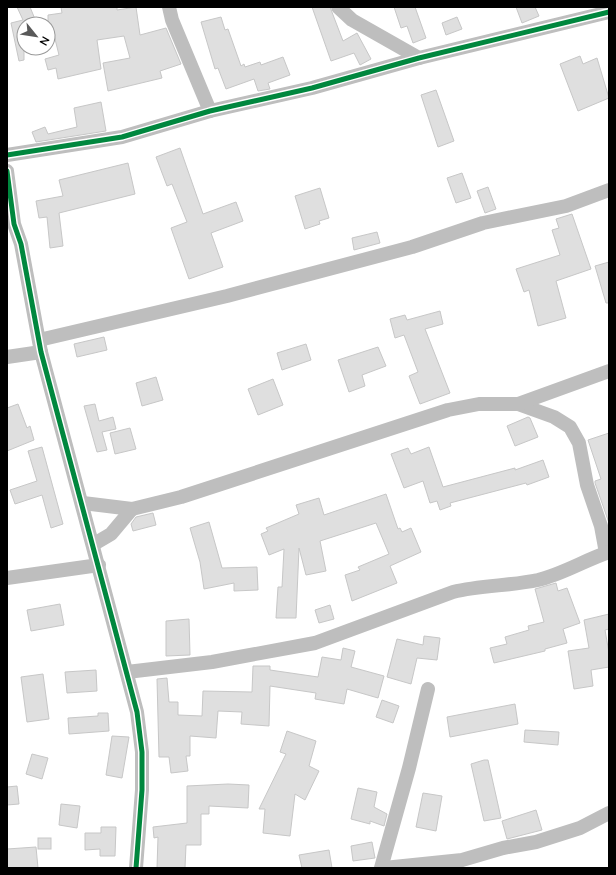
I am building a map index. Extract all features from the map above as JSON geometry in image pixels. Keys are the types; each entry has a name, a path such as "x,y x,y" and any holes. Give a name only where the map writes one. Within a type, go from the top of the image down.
{"street":[{"path":"169,7 210,111"},
{"path":"338,7 352,20 419,58"},
{"path":"7,156 122,137 210,111 312,88 419,58 609,12"},
{"path":"7,171 10,224 21,244 40,346 83,502 137,712 142,752 142,790 136,868"},
{"path":"7,357 40,346 412,247 482,223 566,206 609,190"},
{"path":"518,404 609,371"},
{"path":"83,502 132,509 180,497 448,410 479,404 518,404 554,417 570,428 580,443 587,484 608,552 573,568 538,580 475,587 453,592 315,643 212,662 127,672"},
{"path":"94,544 112,534 132,509"},
{"path":"7,578 99,565"},
{"path":"428,689 383,868 462,860 503,848 542,840 580,828 609,813"}],"building":[{"path":"17,7 30,7 34,16 21,16"},
{"path":"61,7 117,7 117,10 136,7 140,35 166,28 181,64 160,71 162,78 108,91 103,63 130,58 124,36 97,40 101,69 58,79 56,68 48,70 45,59 59,55 56,43 56,16 48,15 62,13"},
{"path":"312,7 330,7 343,41 357,33 371,59 360,65 354,53 331,61"},
{"path":"394,7 415,7 426,38 413,43 407,26 401,28"},
{"path":"516,7 535,7 539,16 522,23"},
{"path":"221,17 225,30 228,29 241,66 244,64 245,67 260,62 261,65 283,57 290,75 268,83 270,89 258,91 254,79 226,89 218,68 215,69 201,22"},
{"path":"457,17 462,29 446,35 442,23"},
{"path":"16,22 16,47 11,23"},
{"path":"18,56 24,56 24,60 19,61"},
{"path":"580,56 583,64 597,58 609,98 578,111 560,64"},
{"path":"436,90 454,141 438,147 421,95"},
{"path":"101,102 106,131 36,142 32,132 45,127 48,134 77,127 74,108"},
{"path":"180,148 203,214 236,202 243,221 211,233 223,267 189,279 171,228 187,222 172,184 167,186 156,157"},
{"path":"128,163 135,194 59,213 63,246 50,248 47,217 39,218 36,201 63,196 59,180"},
{"path":"462,173 471,198 456,203 447,178"},
{"path":"488,187 496,209 485,213 477,191"},
{"path":"320,188 329,218 319,221 320,224 305,229 295,196"},
{"path":"572,214 591,269 556,281 566,318 538,326 529,290 524,292 516,269 560,255 552,230 559,228 556,219"},
{"path":"377,232 380,243 354,250 352,238"},
{"path":"609,262 609,303 606,303 595,266"},
{"path":"440,311 443,324 425,329 450,393 420,404 409,376 418,372 404,335 395,338 390,319 405,315 407,320"},
{"path":"104,337 107,350 77,357 74,344"},
{"path":"306,344 311,360 282,370 277,353"},
{"path":"378,347 386,366 362,375 365,386 349,392 338,360"},
{"path":"156,377 163,400 142,406 136,383"},
{"path":"273,379 283,405 258,415 248,389"},
{"path":"18,404 27,428 30,426 34,440 7,451 7,408"},
{"path":"95,404 99,421 113,417 116,429 102,432 107,450 97,452 84,406"},
{"path":"528,417 530,418 538,437 515,446 507,426"},
{"path":"130,428 136,449 115,454 110,433"},
{"path":"609,433 609,523 595,483 595,481 601,479 588,440"},
{"path":"42,447 63,524 51,528 42,495 15,504 10,490 37,481 28,451"},
{"path":"429,447 443,487 515,468 515,470 543,460 549,477 527,485 526,483 450,503 451,506 440,510 437,501 430,503 423,481 404,488 391,454 408,448 411,454"},
{"path":"386,494 398,529 400,528 402,532 411,528 421,552 390,566 397,583 352,601 345,575 360,570 358,567 389,554 376,523 320,541 326,571 306,575 299,548 296,618 276,618 278,587 282,587 284,549 269,555 261,534 268,531 266,528 299,514 296,505 319,498 324,515"},
{"path":"153,513 156,525 133,531 131,524 136,517"},
{"path":"209,522 222,568 257,567 258,590 234,591 234,583 204,589 200,562 190,528"},
{"path":"556,583 558,591 567,588 580,623 563,629 567,643 545,649 545,651 494,663 490,648 507,644 505,637 529,630 528,626 544,622 535,589"},
{"path":"60,604 64,625 31,631 27,610"},
{"path":"330,605 334,619 319,623 315,610"},
{"path":"609,614 609,629 605,630 609,653 609,667 591,670 593,686 574,689 568,651 589,648 584,620"},
{"path":"189,619 190,655 166,656 166,621"},
{"path":"424,636 440,638 437,660 417,658 411,684 387,677 397,639 423,645"},
{"path":"343,648 355,651 351,667 384,676 378,698 347,689 344,704 315,699 316,693 270,686 269,726 241,724 242,712 218,711 216,738 190,736 190,756 186,756 188,771 171,773 169,757 159,757 157,679 167,678 169,702 178,702 178,715 202,716 203,691 252,692 253,666 270,666 270,670 318,677 322,657 341,660"},
{"path":"96,670 97,691 67,693 65,672"},
{"path":"43,674 49,719 27,722 21,677"},
{"path":"382,700 399,706 393,723 376,717"},
{"path":"515,704 518,724 450,737 447,717"},
{"path":"98,713 108,713 109,731 69,734 68,718 98,716"},
{"path":"525,730 559,732 558,745 524,742"},
{"path":"287,731 316,741 309,766 319,771 305,800 295,794 290,836 263,833 265,809 259,809 286,754 280,752"},
{"path":"112,736 129,737 122,778 106,775"},
{"path":"32,754 48,758 42,779 26,774"},
{"path":"488,760 501,818 484,821 471,764"},
{"path":"228,784 249,785 248,808 209,806 209,814 201,814 201,845 186,845 185,868 157,868 158,837 154,838 153,827 187,823 187,786"},
{"path":"17,786 19,804 7,805 7,787"},
{"path":"358,788 377,792 374,807 387,814 384,826 370,821 370,824 351,819"},
{"path":"423,793 442,796 436,831 416,827"},
{"path":"61,804 80,806 77,828 59,825"},
{"path":"536,810 542,830 507,839 502,821"},
{"path":"101,827 116,827 115,856 100,856 100,849 85,850 85,833 101,833"},
{"path":"38,838 51,838 51,849 38,849"},
{"path":"372,842 375,858 353,861 351,846"},
{"path":"36,847 38,868 7,868 7,849"},
{"path":"329,850 332,868 302,868 299,855"}],"cycle path":[{"path":"7,155 122,137 210,111 312,88 419,58 609,12"},
{"path":"7,171 14,224 21,244 41,352 137,712 142,752 142,790 136,868"}]}
